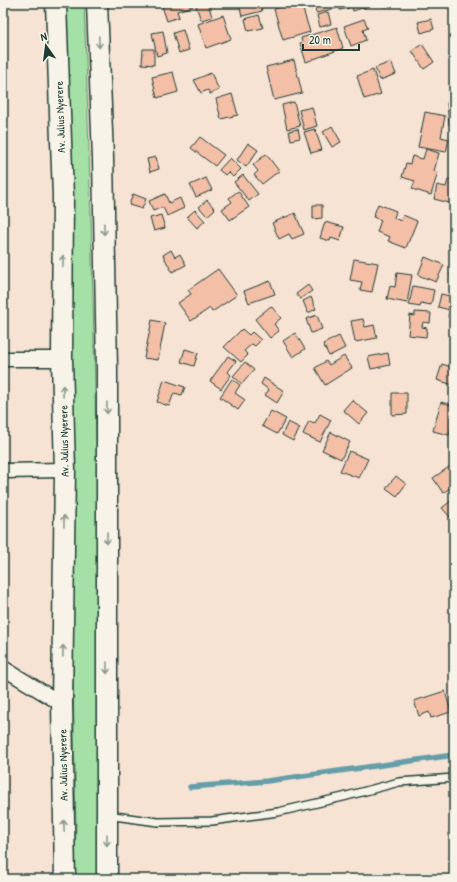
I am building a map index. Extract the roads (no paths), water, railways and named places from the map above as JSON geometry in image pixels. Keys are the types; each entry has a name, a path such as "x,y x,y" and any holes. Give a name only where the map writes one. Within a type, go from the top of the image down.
{"main road":[{"name":"Av. Julius Nyerere","path":"56,3 63,196 62,359 65,470 62,704 65,879"},
{"path":"97,3 103,190 108,489 106,614 107,879"}],"street":[{"path":"3,360 62,359"},
{"path":"3,471 65,470"},
{"path":"3,668 62,704"}],"lane":[{"path":"107,814 158,822 212,821 278,812 399,782 454,778"}],"waterway":[{"path":"190,787 267,781 454,755"}]}
